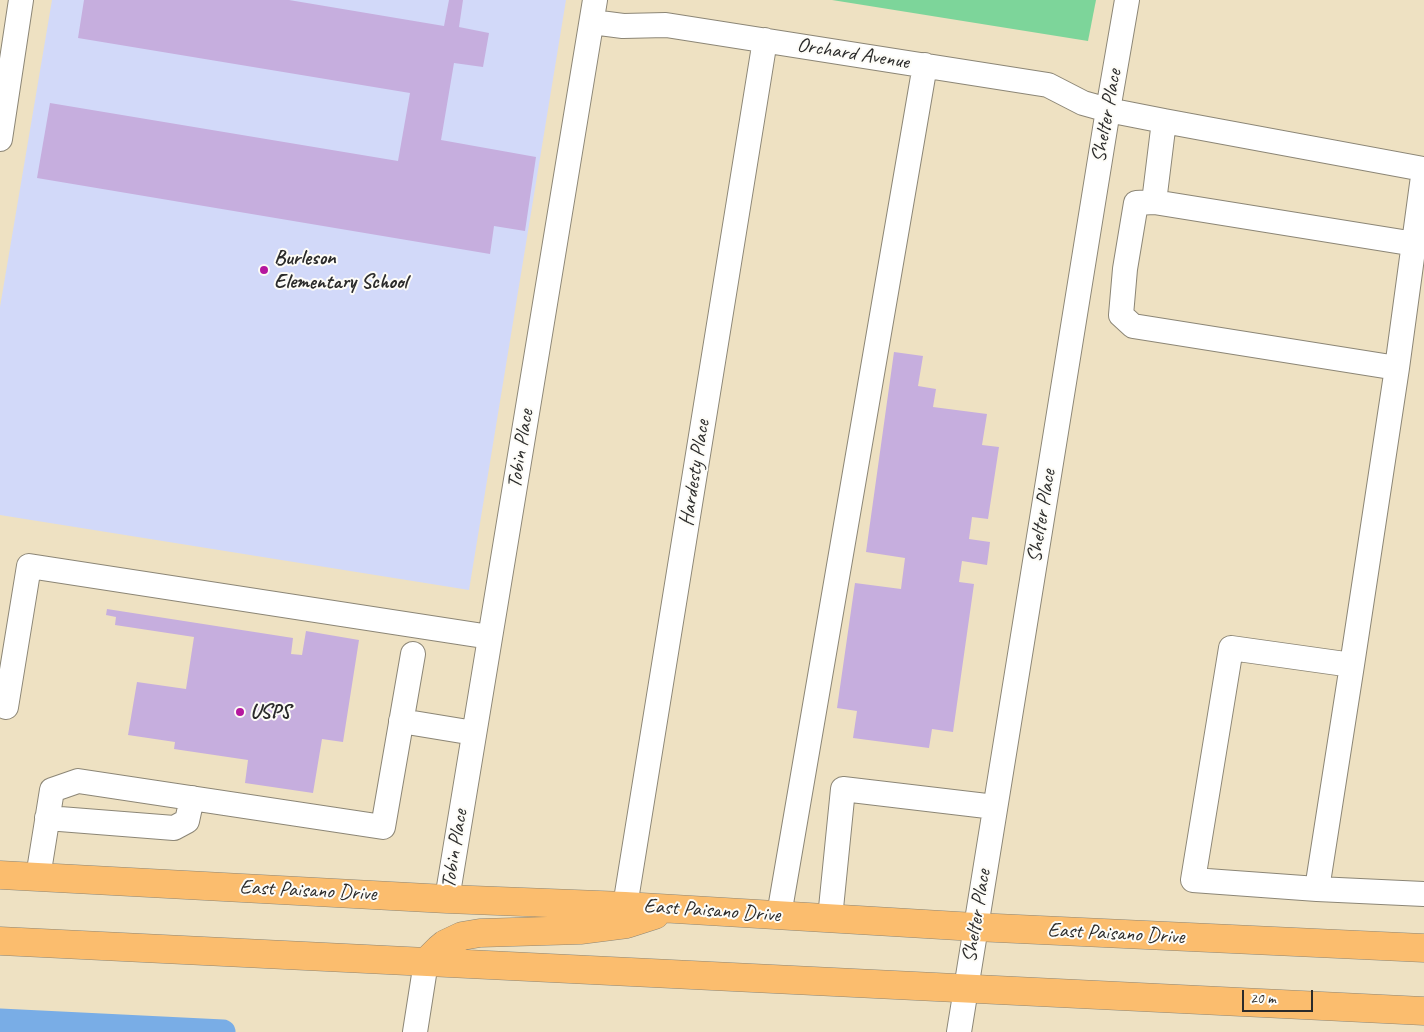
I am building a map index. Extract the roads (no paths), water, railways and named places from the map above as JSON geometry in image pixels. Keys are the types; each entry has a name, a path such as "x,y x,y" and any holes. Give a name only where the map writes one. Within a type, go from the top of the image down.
{"main road":[{"name":"East Paisano Drive","path":"0,875 446,899 625,906 975,927 1424,948"},
{"path":"426,962 439,949 462,936 480,932 580,930 627,924 675,909"},
{"path":"0,941 1424,1011"}],"street":[{"path":"0,138 22,0"},
{"name":"Shelter Place","path":"959,1032 1108,110 1128,0"},
{"name":"Orchard Avenue","path":"594,11 623,26 666,25 1048,85 1083,102 1108,110 1424,169"},
{"name":"Tobin Place","path":"446,899 594,11"},
{"name":"Hardesty Place","path":"625,906 765,40"},
{"path":"779,915 925,65"},
{"path":"1154,202 1164,121"},
{"path":"1317,889 1421,209 1424,169"},
{"path":"1397,368 1133,326 1121,315 1125,269 1136,203 1154,202 1415,244"},
{"path":"6,707 29,566 490,637"},
{"path":"1352,665 1231,648 1193,880 1424,894"},
{"path":"38,877 52,790 78,781 383,827 413,654"},
{"path":"401,722 474,733"},
{"path":"830,918 843,789 995,807"},
{"path":"47,818 174,828 187,821 192,798"},
{"path":"416,1025 426,962"}],"waterway":[{"path":"0,1021 223,1032"}],"place":[{"name":"Burleson Elementary School","path":"264,270"},
{"name":"USPS","path":"240,712"}]}
